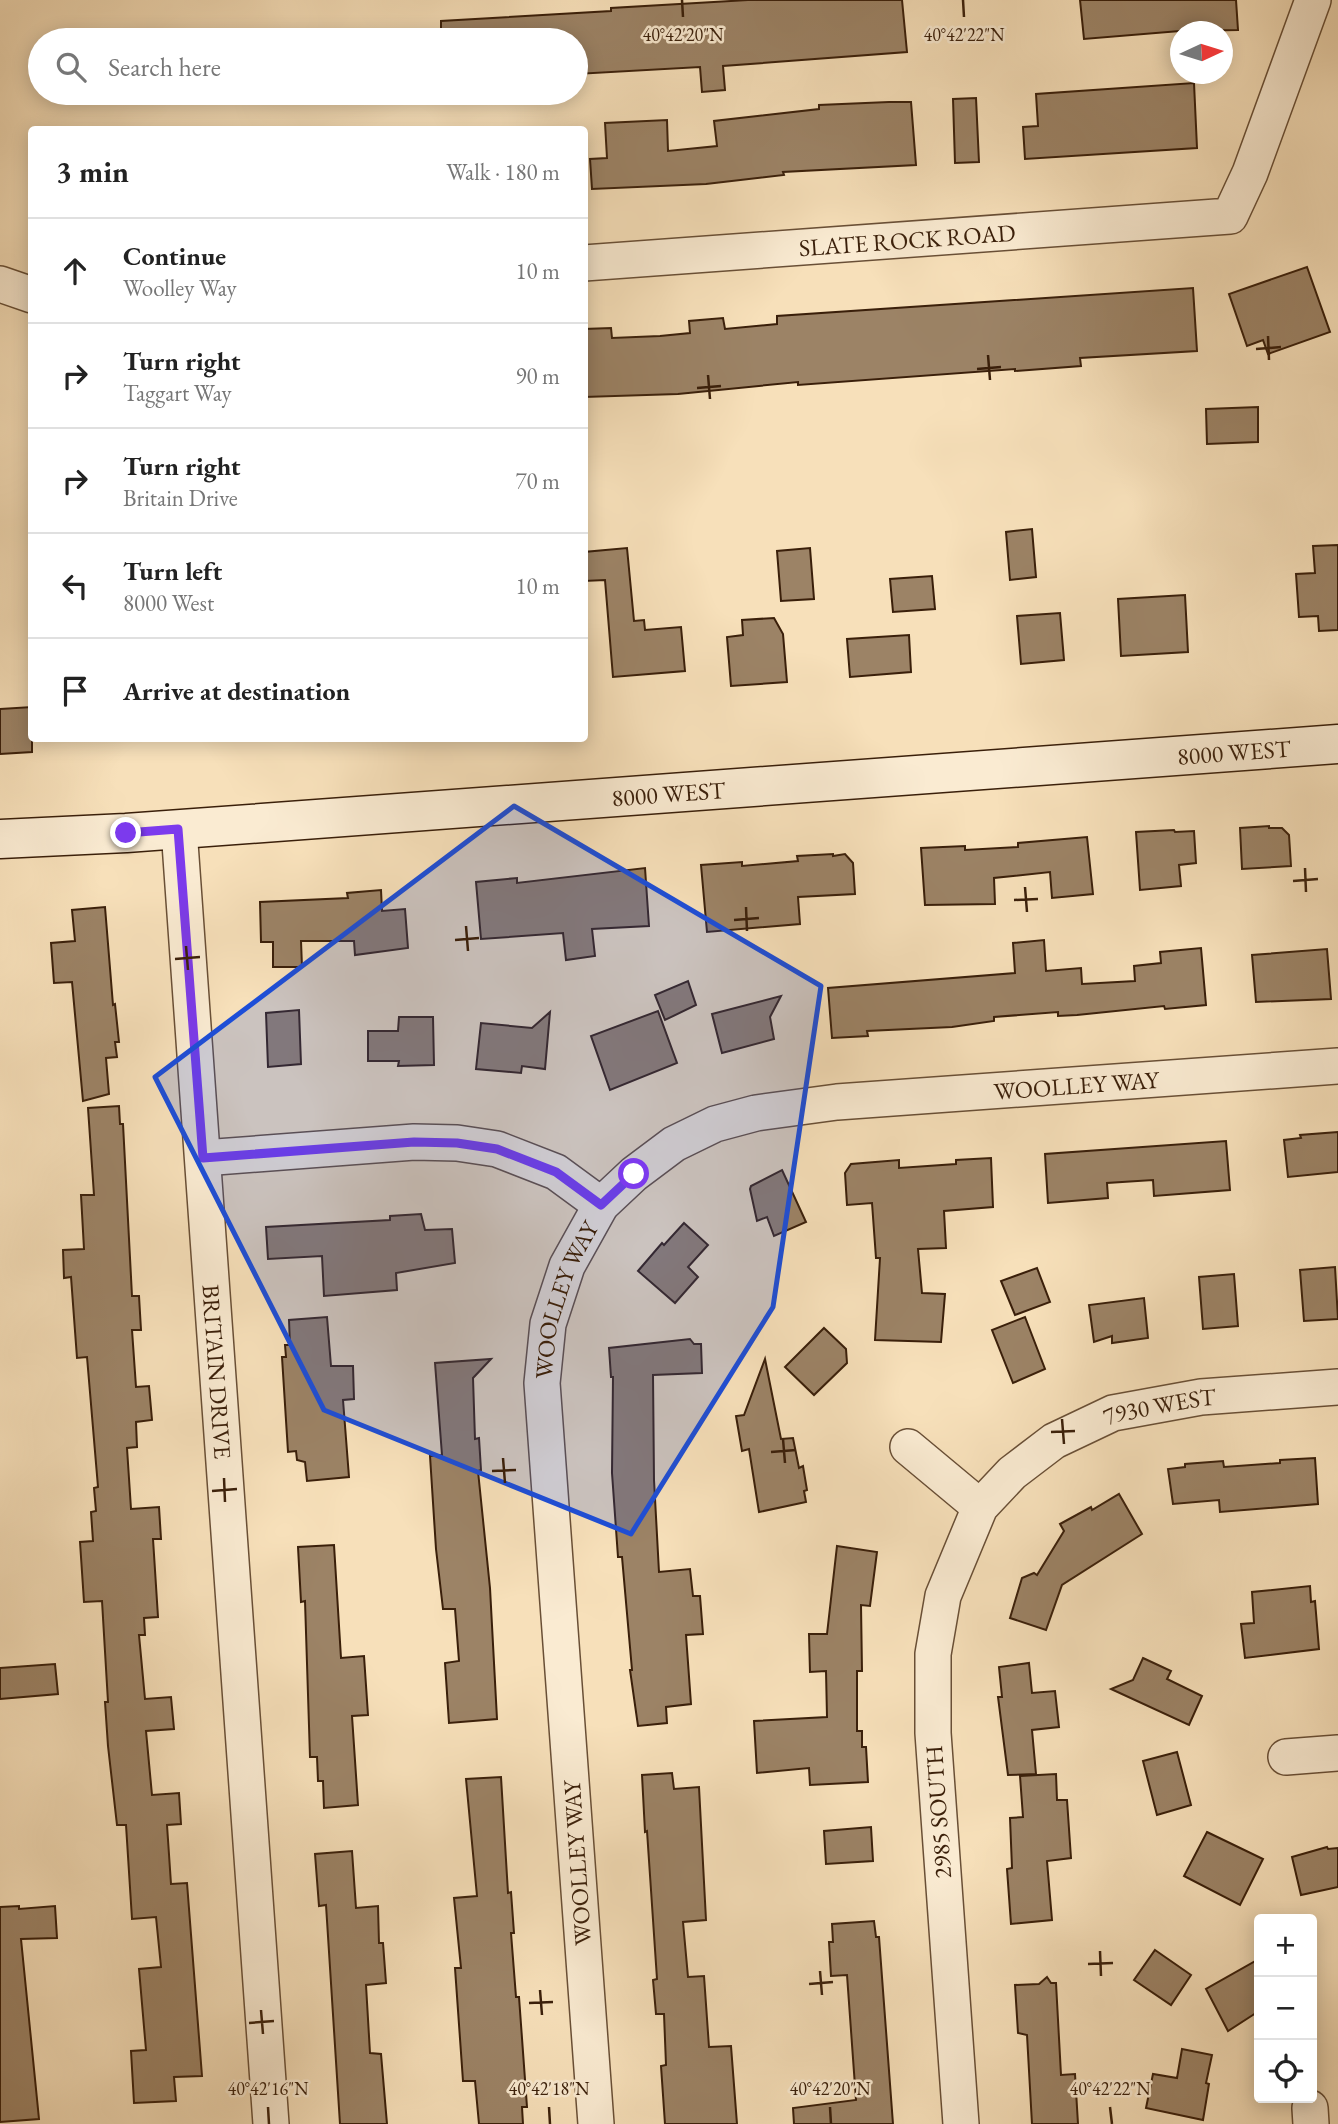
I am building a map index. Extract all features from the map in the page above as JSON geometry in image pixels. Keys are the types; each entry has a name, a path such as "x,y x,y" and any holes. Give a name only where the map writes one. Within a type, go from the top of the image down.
{"street":[{"name":"SLATE ROCK ROAD","path":"588,262 1230,216 1250,173 1314,0"},
{"path":"0,284 28,294"},
{"name":"8000 WEST","path":"0,839 178,829 1338,744"},
{"name":"BRITAIN DRIVE","path":"178,829 271,2124"},
{"name":"WOOLLEY WAY","path":"596,2124 542,1383 548,1324 567,1266 601,1205 634,1174 674,1144 715,1124 756,1113 837,1102 1338,1066"},
{"path":"203,1158 414,1142 457,1143 497,1149 556,1172 601,1205"},
{"name":"7930 WEST","path":"980,1507 1013,1473 1054,1441 1113,1413 1201,1397 1338,1387"},
{"path":"908,1447 980,1507"},
{"name":"2985 SOUTH","path":"961,2124 933,1732 933,1654 943,1596 980,1507"},
{"path":"1286,1757 1338,1753"}],"highlighted area":[{"path":"514,806 821,986 773,1307 631,1534 324,1410 155,1077"}],"building":[{"path":"748,0 902,0 907,52 723,66 725,90 702,92 700,67 588,73 588,28 441,28 441,21 611,11 611,8"},
{"path":"1080,0 1236,0 1238,30 1233,30 1233,21 1170,21 1170,32 1084,39"},
{"path":"1194,84 1197,148 1025,159 1023,127 1038,126 1036,94"},
{"path":"976,98 979,162 955,163 953,99"},
{"path":"911,102 916,165 783,172 784,175 706,184 592,189 590,159 607,158 605,123 667,120 668,151 717,146 714,121 819,109 819,105"},
{"path":"1307,267 1330,332 1268,354 1263,340 1247,346 1229,294"},
{"path":"1193,288 1197,351 1080,358 1081,366 1015,371 798,385 798,382 678,394 588,397 588,329 611,328 612,338 660,336 690,333 689,321 723,318 725,329 777,324 777,316"},
{"path":"1258,407 1258,442 1207,444 1206,409"},
{"path":"1032,529 1036,577 1010,580 1006,532"},
{"path":"1338,545 1338,630 1319,631 1318,616 1299,617 1296,574 1315,573 1313,546"},
{"path":"627,548 634,621 644,620 645,630 681,627 685,671 613,677 605,580 588,581 588,552"},
{"path":"810,548 814,599 781,601 777,551"},
{"path":"932,576 935,609 893,612 890,579"},
{"path":"1185,595 1188,652 1121,656 1118,599"},
{"path":"1060,613 1064,660 1021,664 1017,616"},
{"path":"774,618 783,634 787,682 731,686 727,637 743,635 742,620"},
{"path":"909,635 911,672 850,677 847,639"},
{"path":"28,707 28,742 32,742 32,752 0,754 0,709"},
{"path":"1240,828 1282,828 1289,835 1291,866 1242,869"},
{"path":"1194,831 1196,863 1179,865 1181,886 1140,890 1136,832"},
{"path":"1087,837 1093,894 1052,898 1050,872 994,878 995,904 925,905 921,848 965,846 965,850 1018,847 1018,843"},
{"path":"845,854 853,863 855,894 798,897 800,924 707,932 701,865 742,862 742,866 798,861 797,856"},
{"path":"645,868 649,926 592,929 595,956 566,960 563,933 481,939 476,882 517,878 517,883"},
{"path":"381,890 382,911 405,909 408,948 355,955 354,941 301,941 302,967 273,967 273,942 261,942 260,902 348,898 347,893"},
{"path":"105,907 113,1005 115,1004 119,1042 115,1042 117,1057 106,1058 109,1094 83,1101 72,982 54,983 51,943 75,941 72,910"},
{"path":"1044,940 1046,971 1081,968 1082,984 1135,981 1134,966 1161,963 1160,952 1201,948 1206,1005 1165,1009 1164,1006 1077,1015 1058,1016 1058,1012 994,1017 994,1021 952,1027 867,1031 868,1036 832,1038 828,988 1015,973 1013,943"},
{"path":"1327,949 1331,999 1256,1002 1252,955"},
{"path":"688,981 696,1005 665,1020 655,995"},
{"path":"781,996 770,1017 774,1039 722,1053 712,1014"},
{"path":"299,1010 301,1064 268,1067 266,1013"},
{"path":"658,1011 677,1063 610,1090 591,1036"},
{"path":"550,1012 545,1069 522,1066 521,1073 476,1069 481,1023 532,1028"},
{"path":"399,1017 433,1017 434,1065 398,1066 399,1061 368,1061 368,1031 398,1031"},
{"path":"119,1106 120,1124 123,1124 132,1296 139,1296 141,1330 132,1330 136,1387 149,1386 152,1420 136,1422 137,1447 127,1448 131,1509 159,1507 161,1539 153,1539 158,1617 144,1618 145,1635 139,1635 145,1699 171,1697 174,1729 146,1731 152,1795 179,1793 181,1824 167,1825 171,1884 187,1883 202,2076 174,2077 176,2101 134,2103 131,2051 146,2050 139,1969 161,1967 156,1917 132,1919 126,1825 117,1825 108,1746 102,1601 84,1602 80,1542 93,1541 91,1512 96,1511 94,1488 98,1487 87,1357 77,1358 71,1277 64,1278 63,1250 84,1249 81,1195 94,1195 88,1108"},
{"path":"1338,1132 1338,1172 1288,1177 1284,1140 1301,1138 1300,1135"},
{"path":"1226,1141 1230,1190 1154,1196 1153,1180 1107,1183 1108,1198 1048,1203 1045,1154"},
{"path":"991,1158 993,1207 944,1211 946,1248 918,1249 922,1293 945,1294 941,1342 875,1340 880,1258 876,1258 872,1203 847,1205 845,1173 851,1164 899,1160 899,1168 956,1164 956,1160"},
{"path":"782,1170 806,1222 774,1236 767,1217 757,1221 750,1189"},
{"path":"421,1214 425,1230 452,1229 455,1263 396,1273 397,1290 324,1296 322,1256 268,1259 266,1227 390,1220 390,1216"},
{"path":"684,1223 708,1245 688,1267 698,1277 675,1303 638,1271"},
{"path":"1335,1267 1338,1319 1304,1321 1300,1270"},
{"path":"1037,1268 1050,1302 1015,1315 1001,1281"},
{"path":"1234,1274 1238,1326 1203,1329 1199,1277"},
{"path":"1144,1298 1148,1338 1112,1343 1112,1336 1094,1342 1089,1305"},
{"path":"327,1317 331,1366 353,1366 354,1399 343,1400 349,1477 307,1481 305,1462 297,1460 296,1451 288,1452 282,1357 286,1357 285,1345 290,1345 289,1320"},
{"path":"1025,1317 1045,1369 1013,1383 992,1330"},
{"path":"824,1328 846,1349 847,1363 814,1395 785,1367"},
{"path":"690,1339 694,1344 701,1344 702,1373 653,1375 654,1480 659,1572 690,1569 693,1596 700,1596 703,1634 686,1635 691,1704 666,1707 667,1723 638,1726 630,1670 622,1557 618,1557 612,1473 613,1377 609,1348"},
{"path":"491,1359 473,1378 475,1439 479,1438 481,1470 478,1471 490,1588 497,1719 449,1723 445,1663 459,1661 455,1609 443,1609 436,1549 430,1456 442,1455 435,1363"},
{"path":"765,1359 781,1439 793,1438 799,1468 803,1466 807,1490 804,1491 806,1502 759,1512 749,1449 742,1451 736,1416 744,1415"},
{"path":"1315,1458 1318,1504 1220,1512 1219,1500 1173,1504 1168,1469 1185,1467 1185,1464 1223,1461 1224,1467"},
{"path":"1119,1494 1142,1534 1062,1585 1046,1630 1010,1618 1022,1578 1034,1573 1037,1575 1064,1531 1060,1524"},
{"path":"334,1545 341,1658 364,1656 368,1715 352,1716 358,1805 324,1808 323,1781 318,1781 317,1757 310,1757 305,1601 301,1602 298,1547"},
{"path":"837,1546 877,1552 870,1606 861,1605 862,1671 857,1671 857,1731 862,1731 862,1747 866,1747 868,1782 810,1785 809,1768 757,1773 754,1721 827,1717 826,1671 810,1672 809,1634 827,1634"},
{"path":"1310,1586 1311,1602 1315,1601 1319,1649 1245,1658 1241,1624 1254,1623 1252,1592"},
{"path":"1143,1658 1171,1671 1167,1679 1202,1696 1189,1725 1111,1689 1133,1680"},
{"path":"1029,1663 1032,1693 1055,1691 1059,1727 1032,1730 1036,1774 1008,1775 998,1697 1002,1697 999,1667"},
{"path":"55,1664 58,1694 0,1699 0,1668"},
{"path":"1177,1752 1191,1805 1157,1815 1143,1761"},
{"path":"672,1773 674,1789 699,1787 706,1920 683,1922 688,1977 704,1976 709,2047 731,2046 737,2124 665,2124 661,2066 666,2065 664,2014 656,2014 653,1980 657,1979 642,1775"},
{"path":"1056,1774 1057,1800 1067,1800 1071,1858 1047,1861 1052,1920 1011,1924 1007,1869 1012,1868 1010,1818 1023,1817 1020,1776"},
{"path":"501,1777 508,1893 511,1892 514,1933 511,1933 516,1997 519,1997 527,2107 522,2107 523,2124 479,2124 475,2081 463,2081 455,1968 461,1968 454,1898 477,1896 466,1779"},
{"path":"871,1827 873,1861 826,1864 824,1831"},
{"path":"1207,1832 1263,1859 1240,1905 1184,1876"},
{"path":"1327,1847 1338,1848 1338,1887 1301,1895 1292,1857"},
{"path":"352,1851 356,1908 378,1906 379,1943 383,1943 386,1983 366,1985 370,2053 381,2054 387,2124 340,2124 326,1905 319,1906 315,1854"},
{"path":"19,1906 19,1909 55,1906 57,1938 21,1939 39,2119 0,2122 0,1907"},
{"path":"874,1921 876,1937 879,1937 893,2124 794,2124 793,2108 856,2100 847,1975 831,1976 829,1942 833,1942 832,1924"},
{"path":"1155,1950 1191,1975 1171,2005 1134,1980"},
{"path":"1254,1962 1254,2014 1228,2031 1206,1989"},
{"path":"1047,1977 1051,1983 1056,1983 1061,2075 1075,2074 1078,2124 1032,2124 1027,2035 1018,2033 1015,1985 1039,1984"},
{"path":"1182,2049 1212,2055 1206,2083 1209,2084 1203,2120 1146,2108 1153,2074 1177,2078"}],"route":[{"path":"126,833 178,829 203,1158 414,1142 457,1143 497,1149 556,1172 601,1205 634,1174"}]}
